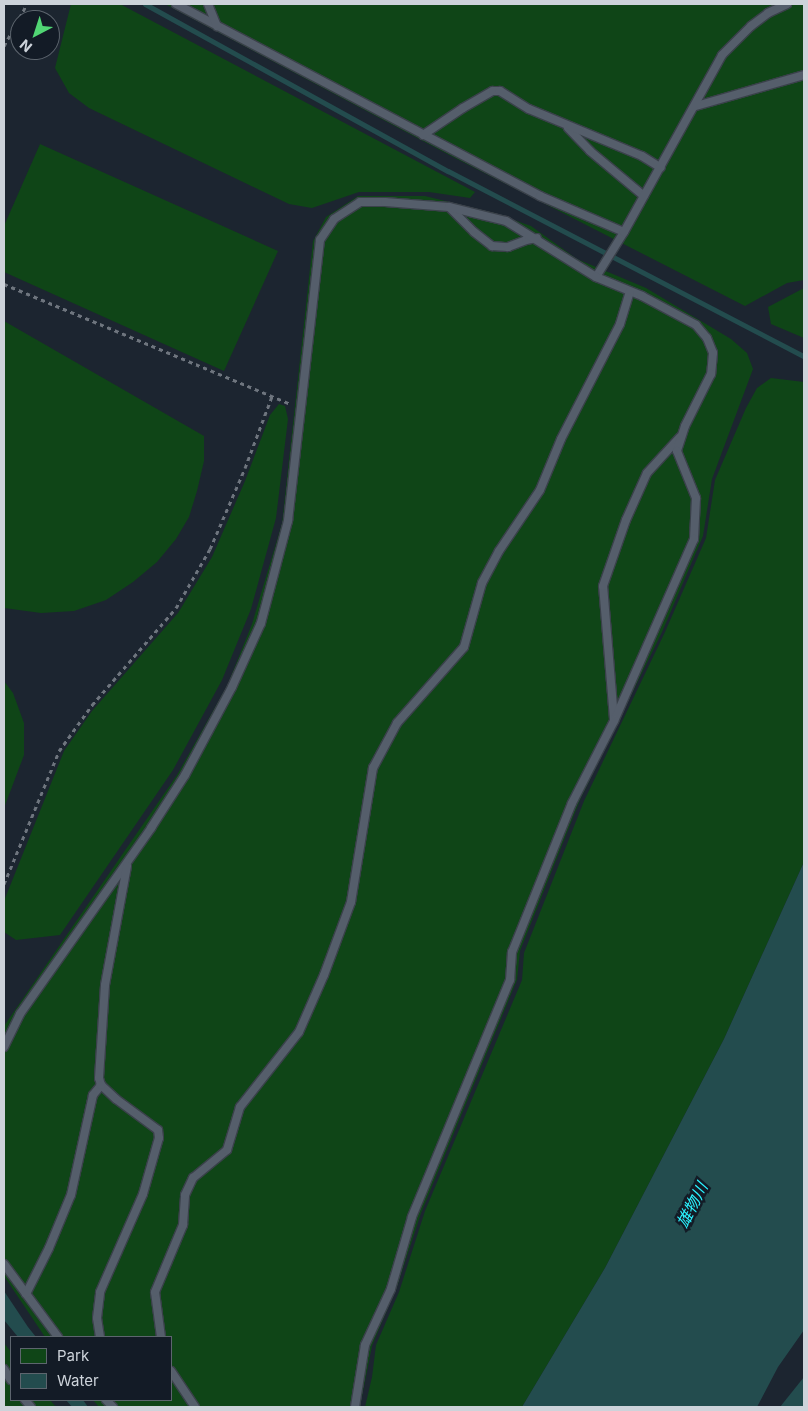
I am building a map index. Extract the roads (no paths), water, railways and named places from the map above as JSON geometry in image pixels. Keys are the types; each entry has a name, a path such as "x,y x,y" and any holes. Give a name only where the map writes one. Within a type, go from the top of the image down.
{"lane":[{"path":"176,4 540,196 624,232"},
{"path":"208,4 217,26"},
{"path":"596,275 624,232 696,106 722,56 751,26 768,13 787,4"},
{"path":"696,106 804,75"},
{"path":"423,134 492,91 500,91 529,109 565,126 642,156 660,168"},
{"path":"565,126 590,151 644,196"},
{"path":"4,1047 20,1014 128,862 184,775 232,687 261,623 288,521 320,240 334,219 360,202 385,202 449,207 506,221 596,275 696,325 707,338 713,353 711,374 677,450 696,498 694,539 614,721 569,812 512,952 510,980 507,989 412,1218 391,1289 366,1345 355,1407"},
{"path":"449,207 474,232 492,246 508,247 537,238"},
{"path":"161,1336 155,1292 183,1225 185,1195 192,1178 227,1150 240,1107 299,1032 324,975 351,902 373,768 397,724 464,647 482,583 499,551 540,490 565,430 620,324 630,291"},
{"path":"614,721 603,586 626,520 647,473 682,436"},
{"path":"100,1336 97,1318 100,1292 143,1194 159,1138 158,1130 101,1085 99,1078 105,985 128,862"},
{"path":"26,1294 49,1248 70,1195 93,1096 101,1085"},
{"path":"4,1264 57,1336"},
{"path":"172,1372 195,1407"}],"water":[{"name":"雄物川","path":"804,862 804,1330 778,1367 757,1407 522,1407 605,1268 724,1039"},
{"path":"4,1291 35,1336 17,1336 4,1320"},
{"path":"804,1377 804,1407 780,1407"},
{"path":"67,1401 84,1401 88,1407 72,1407"}],"waterway":[{"path":"145,4 448,171 804,356"}]}
